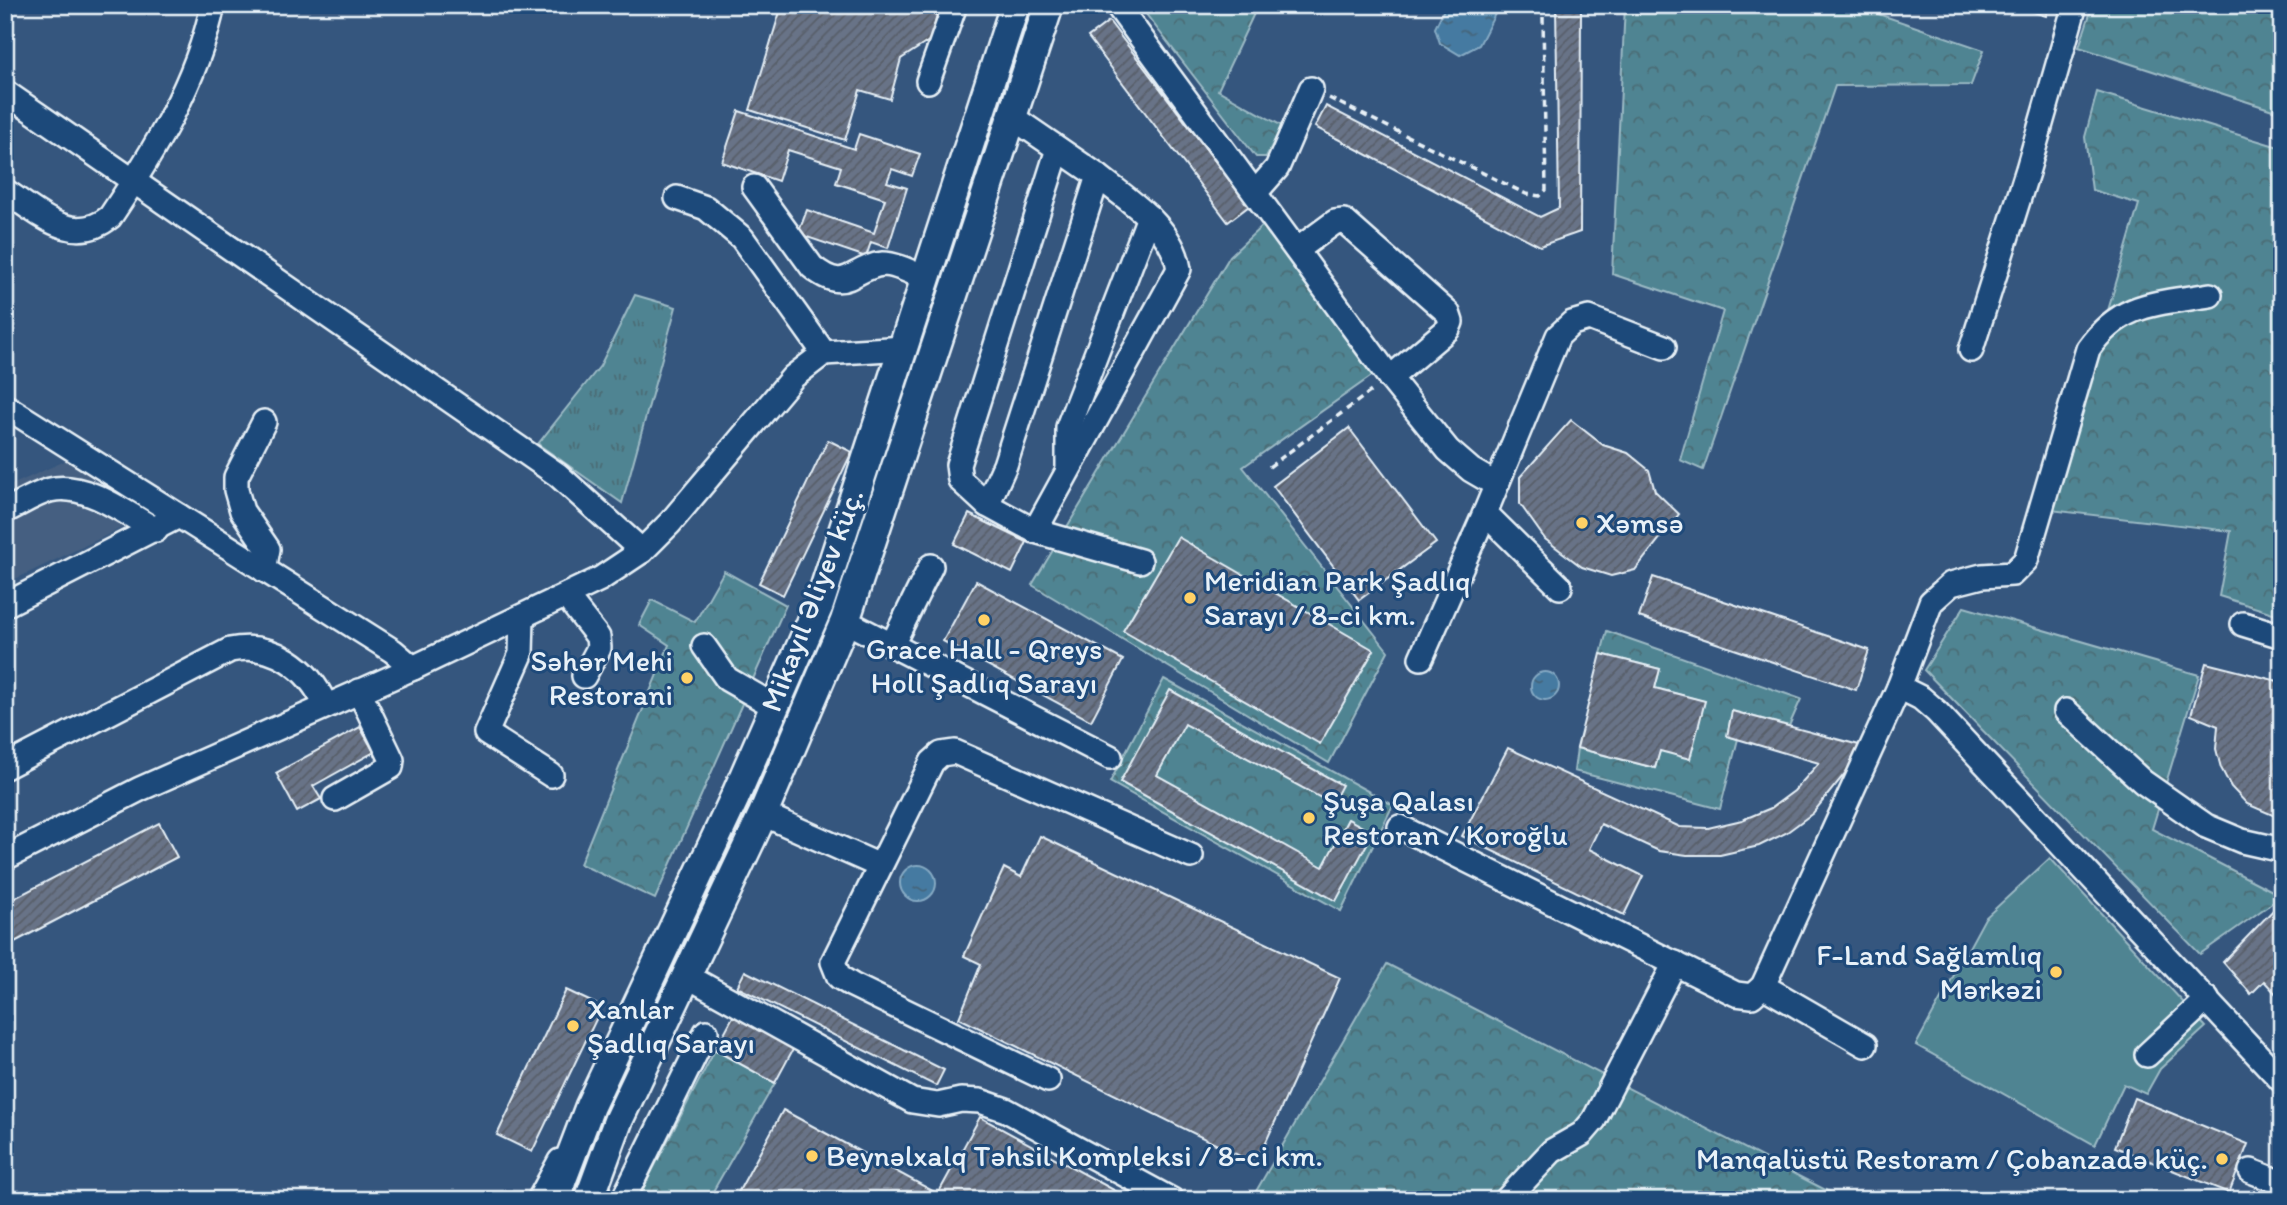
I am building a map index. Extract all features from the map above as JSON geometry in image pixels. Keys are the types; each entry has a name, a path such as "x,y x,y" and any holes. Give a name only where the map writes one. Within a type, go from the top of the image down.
{"main road":[{"path":"558,1200 561,1182 590,1105 819,605 1015,5"},
{"name":"Mikayıl Əliyev küç.","path":"587,1197 618,1121 763,814 845,621 1048,5"}],"street":[{"path":"5,191 63,226 79,231 96,229 110,217 134,182 178,102 198,59 213,5"},
{"path":"928,81 955,5"},
{"path":"1117,5 1390,378 1448,450 1471,470 1494,484"},
{"path":"1971,350 2028,169 2075,5"},
{"path":"1255,193 1277,168 1311,89"},
{"path":"5,92 558,475 642,551"},
{"path":"1012,117 1098,176 1149,217 1176,249 1179,269 1035,531"},
{"path":"1058,149 958,465 960,480 987,505 1035,531 1140,561"},
{"path":"987,505 1005,465 1098,176"},
{"path":"754,187 812,267 824,277 838,281 887,264 925,278"},
{"path":"677,198 706,208 742,238 824,353"},
{"path":"1068,470 1068,427 1149,217"},
{"path":"1297,250 1335,222 1344,221 1448,313 1451,322 1448,329 1390,378"},
{"path":"1400,827 1736,994 1752,996 1763,986 1899,687 1931,602 1951,584 1982,576 2012,574 2026,560 2088,349 2101,331 2121,313 2210,295"},
{"path":"1420,658 1485,513 1494,484 1558,337 1572,323 1589,318 1664,347"},
{"path":"5,858 140,789 413,668 600,579 642,551 670,523 793,376 824,353 905,348"},
{"path":"5,406 393,652 413,668"},
{"path":"264,422 236,477 242,511 268,549 264,570"},
{"path":"5,511 52,490 68,490 89,494 156,530"},
{"path":"1485,513 1560,587"},
{"path":"5,606 179,516"},
{"path":"892,645 931,566"},
{"path":"566,596 598,637 599,648 584,676"},
{"path":"522,618 521,654 486,733 551,775"},
{"path":"845,621 1110,757"},
{"path":"2243,624 2282,636"},
{"path":"704,646 727,679 774,706"},
{"path":"5,767 230,650 243,647 272,652 296,666 307,675 326,706"},
{"path":"1899,687 1920,698 1936,712 2282,1081"},
{"path":"335,799 391,767 392,761 359,691"},
{"path":"2066,711 2143,782 2206,826 2242,841 2282,850"},
{"path":"1048,1080 839,977 833,962 932,762 941,754 955,752 1191,856"},
{"path":"763,814 880,866"},
{"path":"1506,1200 1552,1152 1582,1134 1594,1120 1675,963"},
{"path":"687,976 912,1101 938,1105 961,1100 979,1101 1006,1110 1172,1200"},
{"path":"1763,986 1865,1045"},
{"path":"2147,1055 2207,999"},
{"path":"623,1200 706,1032"},
{"path":"539,1200 590,1105"},
{"path":"2251,1171 2282,1182"}],"path":[{"path":"1311,89 1526,194 1540,196 1546,190 1543,17"},
{"path":"1269,467 1390,378"}],"shaded area":[{"path":"67,460 155,512 5,584 5,488"}],"green space":[{"path":"1139,5 1258,5 1218,90 1282,126 1266,157 1256,157"},
{"path":"1625,5 1852,5 1984,50 1971,85 1835,86 1703,470 1680,460 1723,311 1612,274"},
{"path":"2093,5 2282,5 2282,113 2079,47"},
{"path":"2097,92 2282,148 2282,616 2219,596 2231,531 2050,510 2139,204 2092,190 2085,137"},
{"path":"1263,225 1373,375 1243,467 1388,651 1329,763 1032,585 1230,256"},
{"path":"635,295 676,307 622,503 538,444 600,366"},
{"path":"724,571 786,605 655,899 580,864 669,645 639,625 652,600 695,622"},
{"path":"1964,607 2199,675 2152,829 2282,896 2200,954 1924,670"},
{"path":"1607,631 1801,699 1789,726 1732,711 1727,736 1738,739 1720,809 1574,771 1577,748 1655,768 1660,751 1704,701 1655,688 1660,669 1601,654"},
{"path":"1164,679 1393,805 1341,911 1110,782"},
{"name":"F-Land Sağlamlıq Mərkəzi","path":"2050,858 2206,1027 2160,1069 2146,1094 2124,1084 2095,1145 1916,1045 1985,918"},
{"path":"1387,964 1845,1200 1251,1200"},
{"path":"715,1050 775,1083 708,1200 637,1200"}],"water":[{"path":"1446,5 1492,5 1495,14 1479,45 1460,55 1440,43 1435,28"},
{"path":"1545,672 1555,676 1559,686 1555,696 1545,700 1535,696 1531,686 1535,676"},
{"path":"918,865 931,870 936,883 931,896 918,901 905,896 900,883 905,870"}],"building":[{"path":"782,5 936,5 938,9 932,39 901,59 890,99 860,90 845,140 750,110"},
{"path":"1556,5 1581,6 1580,232 1540,246 1315,127 1326,106 1540,217 1559,208"},
{"path":"2012,5 2049,5 2046,16"},
{"path":"1109,21 1249,206 1228,222 1088,37"},
{"path":"739,111 854,149 859,134 920,154 912,176 892,169 887,182 907,188 888,248 871,242 866,257 798,234 807,210 874,233 885,199 836,183 841,167 788,150 778,181 722,162"},
{"path":"1571,420 1603,445 1628,453 1649,470 1655,491 1679,514 1635,570 1611,576 1582,567 1545,539 1520,504 1520,477"},
{"path":"1349,428 1436,543 1359,600 1273,486"},
{"path":"828,440 852,452 783,595 759,583"},
{"path":"969,514 1027,542 1012,573 954,544"},
{"path":"1178,537 1374,650 1320,744 1123,631"},
{"path":"1653,577 1869,650 1856,690 1639,617"},
{"path":"976,581 1123,660 1091,721 943,641"},
{"path":"1601,654 1660,669 1655,688 1705,701 1690,759 1660,751 1655,768 1577,748"},
{"path":"2206,663 2282,682 2282,819 2247,804 2231,787 2221,768 2216,749 2218,726 2191,715"},
{"path":"1170,690 1342,785 1332,804 1185,724 1157,775 1323,867 1348,819 1373,833 1336,901 1120,782"},
{"path":"1732,711 1859,745 1847,771 1813,813 1786,833 1759,846 1720,855 1687,855 1659,851 1601,824 1589,849 1643,876 1624,915 1462,836 1508,748 1680,827 1708,828 1742,820 1771,808 1794,791 1819,763 1727,736"},
{"path":"360,727 374,752 313,786 321,799 297,812 276,773"},
{"path":"159,823 177,857 5,947 5,903"},
{"path":"1040,836 1340,978 1256,1164 959,1018 981,964 964,956 1004,868 1021,877"},
{"path":"2277,906 2282,910 2282,977 2277,995 2264,981 2251,994 2223,962"},
{"path":"745,971 944,1070 936,1086 737,987"},
{"path":"566,990 602,1007 532,1152 497,1135"},
{"path":"736,1011 796,1044 775,1083 715,1050"},
{"path":"2134,1098 2248,1144 2229,1193 2115,1147"},
{"name":"Beynəlxalq Təhsil Kompleksi / 8-ci km.","path":"783,1110 938,1194 980,1117 1132,1200 734,1200"}],"place":[{"name":"Xəmsə","path":"1582,523"},
{"name":"Meridian Park Şadlıq Sarayı / 8-ci km.","path":"1190,598"},
{"name":"Grace Hall - Qreys Holl Şadlıq Sarayı","path":"984,620"},
{"name":"Səhər Mehi Restorani","path":"687,678"},
{"name":"Şuşa Qalası Restoran / Koroğlu","path":"1309,818"},
{"name":"F-Land Sağlamlıq Mərkəzi","path":"2056,972"},
{"name":"Xanlar Şadlıq Sarayı","path":"573,1026"},
{"name":"Beynəlxalq Təhsil Kompleksi / 8-ci km.","path":"812,1156"},
{"name":"Manqalüstü Restoram / Çobanzadə küç.","path":"2222,1159"}]}
